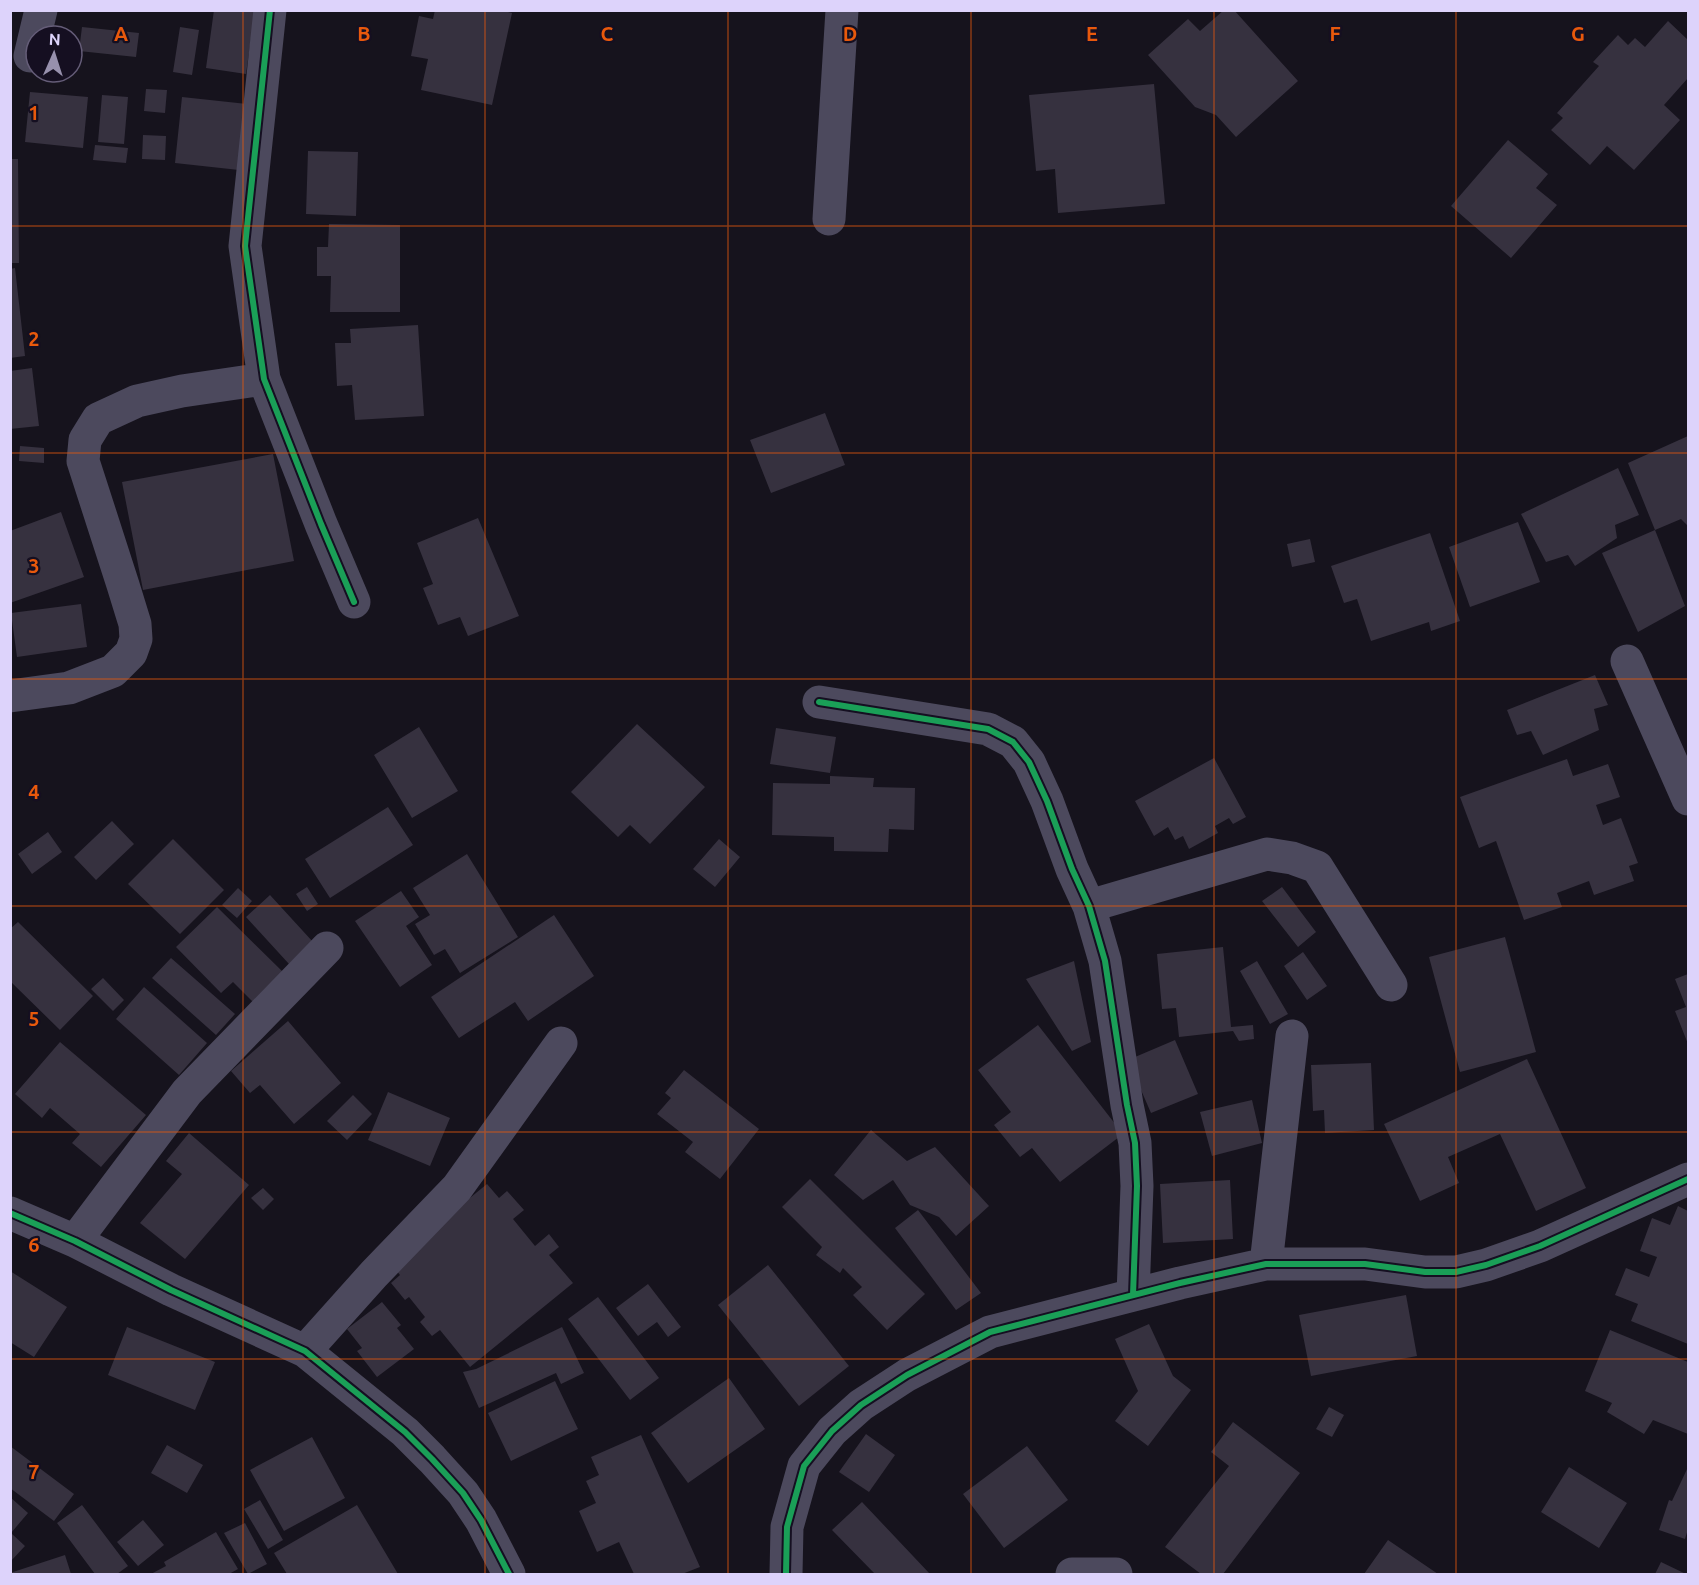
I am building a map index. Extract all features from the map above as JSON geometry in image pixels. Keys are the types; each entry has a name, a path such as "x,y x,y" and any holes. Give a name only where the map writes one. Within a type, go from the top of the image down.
{"street":[{"path":"270,10 245,246 264,379 354,602"},
{"path":"829,219 842,10"},
{"path":"10,696 69,688 113,671 131,653 136,639 135,624 83,461 85,440 98,419 137,401 182,391 264,379"},
{"path":"1627,661 1689,799"},
{"path":"819,702 988,729 1013,742 1029,762 1089,906 1106,962 1127,1105 1135,1143 1137,1186 1133,1295"},
{"path":"1089,906 1267,854 1292,858 1317,867 1391,985"},
{"path":"75,1241 187,1092 327,948"},
{"path":"1266,1264 1292,1036"},
{"path":"305,1351 374,1274 457,1188 561,1043"},
{"path":"786,1575 787,1527 804,1466 832,1431 861,1405 907,1375 990,1332 1266,1264 1365,1264 1425,1272 1456,1272 1540,1246 1689,1179"},
{"path":"10,1214 75,1241 171,1290 305,1351 405,1432 432,1459 463,1493 481,1520 510,1575"},
{"path":"1072,1575 1116,1575"}],"building":[{"path":"214,10 255,10 246,74 206,68"},
{"path":"435,10 500,10 512,13 492,105 421,90 428,59 411,56 419,16 433,19"},
{"path":"1224,10 1234,10 1298,81 1236,137 1216,115 1195,107 1148,55 1188,19 1200,31"},
{"path":"1668,21 1688,40 1688,78 1664,105 1680,120 1634,170 1607,146 1590,165 1551,130 1563,118 1557,113 1599,66 1593,62 1618,35 1628,45 1635,38 1645,47"},
{"path":"84,27 139,33 136,57 84,52"},
{"path":"180,27 199,30 192,75 173,72"},
{"path":"1154,84 1165,204 1058,213 1055,169 1036,171 1029,95"},
{"path":"146,89 167,90 165,113 144,111"},
{"path":"30,92 88,97 83,148 25,142"},
{"path":"102,95 128,97 124,144 98,142"},
{"path":"182,97 247,104 239,170 175,163"},
{"path":"143,135 166,136 165,160 142,159"},
{"path":"1508,140 1548,174 1536,188 1557,205 1511,258 1451,206"},
{"path":"95,145 128,148 126,163 93,160"},
{"path":"308,151 358,152 356,216 306,214"},
{"path":"10,159 18,159 19,263 10,263"},
{"path":"329,224 400,225 400,312 330,312 331,276 317,276 317,247 328,247"},
{"path":"15,268 25,356 10,358 10,269"},
{"path":"418,325 424,416 355,420 352,385 337,386 335,343 351,343 350,329"},
{"path":"32,368 39,426 10,429 10,371"},
{"path":"825,413 845,465 771,493 750,440"},
{"path":"1688,436 1688,526 1681,519 1655,530 1628,463"},
{"path":"20,446 44,448 44,463 19,461"},
{"path":"273,454 294,561 143,590 122,482"},
{"path":"1618,468 1639,515 1615,525 1617,538 1575,566 1568,555 1546,562 1521,514"},
{"path":"61,512 84,577 10,603 10,531"},
{"path":"478,518 519,616 468,636 460,617 438,625 423,588 433,584 417,543"},
{"path":"1518,522 1540,582 1470,607 1449,547"},
{"path":"1655,530 1685,606 1638,632 1602,553"},
{"path":"1430,533 1460,621 1431,631 1429,622 1371,641 1357,599 1344,603 1331,566"},
{"path":"1310,539 1315,562 1292,567 1287,544"},
{"path":"81,604 87,647 17,657 11,613"},
{"path":"1595,675 1608,705 1594,709 1599,730 1543,755 1531,731 1517,735 1507,710"},
{"path":"637,724 705,787 650,844 630,825 618,837 571,792"},
{"path":"419,727 458,791 412,818 374,755"},
{"path":"776,728 836,737 830,773 770,764"},
{"path":"1214,758 1246,817 1233,824 1229,818 1215,826 1218,833 1189,849 1183,836 1175,840 1168,827 1154,836 1135,801"},
{"path":"1567,759 1573,776 1608,764 1620,797 1596,805 1603,825 1621,818 1638,863 1629,866 1634,881 1594,895 1589,881 1557,893 1562,907 1524,920 1496,841 1479,848 1460,797"},
{"path":"830,776 874,778 873,787 915,788 914,830 889,829 888,852 834,851 834,837 772,835 773,783 830,784"},
{"path":"388,807 413,845 330,898 305,859"},
{"path":"112,821 134,844 96,880 74,857"},
{"path":"48,832 62,852 32,874 18,854"},
{"path":"173,839 224,890 180,934 128,884"},
{"path":"719,839 740,857 715,887 693,869"},
{"path":"467,854 518,937 460,973 445,949 434,955 415,924 430,915 413,888"},
{"path":"307,887 318,904 307,911 296,894"},
{"path":"1282,887 1316,932 1298,947 1262,901"},
{"path":"238,888 252,901 237,918 222,905"},
{"path":"401,891 419,917 406,926 432,965 400,987 355,921"},
{"path":"270,895 313,942 289,964 246,917"},
{"path":"217,907 283,972 253,1002 233,982 221,993 176,947"},
{"path":"554,915 594,976 528,1021 515,1002 459,1038 431,997"},
{"path":"18,922 93,996 60,1030 10,981 10,929"},
{"path":"1505,937 1536,1052 1460,1072 1429,957"},
{"path":"1223,947 1231,1027 1253,1025 1254,1039 1239,1041 1233,1031 1179,1037 1176,1008 1162,1009 1157,954"},
{"path":"1303,952 1327,986 1307,1000 1284,966"},
{"path":"171,958 235,1014 216,1035 152,978"},
{"path":"1074,961 1091,1042 1072,1051 1026,979"},
{"path":"1257,961 1288,1014 1270,1024 1240,971"},
{"path":"1688,974 1688,1044 1675,1011 1686,1007 1675,979"},
{"path":"103,978 124,1000 113,1011 91,989"},
{"path":"144,987 207,1043 179,1075 116,1019"},
{"path":"288,1021 341,1083 294,1124 260,1085 250,1093 231,1071"},
{"path":"1038,1025 1123,1134 1060,1182 1032,1148 1020,1157 994,1125 1011,1112 978,1070"},
{"path":"1175,1040 1198,1094 1151,1113 1128,1060"},
{"path":"60,1042 146,1115 101,1167 72,1143 80,1134 50,1108 42,1118 15,1094"},
{"path":"1527,1059 1586,1188 1536,1211 1500,1134 1448,1157 1459,1183 1420,1201 1384,1124"},
{"path":"1371,1063 1374,1130 1325,1133 1324,1110 1313,1111 1311,1065"},
{"path":"684,1070 759,1129 720,1179 685,1152 693,1142 657,1114 671,1098 665,1093"},
{"path":"388,1092 450,1118 430,1166 368,1140"},
{"path":"353,1095 372,1114 347,1140 327,1121"},
{"path":"1252,1100 1262,1143 1212,1156 1200,1112"},
{"path":"871,1130 907,1161 935,1147 989,1206 956,1236 939,1217 910,1205 893,1180 863,1200 834,1175"},
{"path":"189,1133 249,1185 185,1259 140,1223 182,1174 166,1161"},
{"path":"810,1179 925,1294 887,1330 853,1295 862,1287 843,1268 840,1273 816,1255 822,1247 782,1207"},
{"path":"1230,1180 1233,1239 1163,1243 1160,1184"},
{"path":"487,1184 499,1198 507,1191 524,1210 513,1219 535,1246 549,1234 559,1247 549,1255 573,1283 470,1367 440,1330 432,1336 420,1322 425,1317 409,1297 405,1300 391,1283 400,1275 390,1263"},
{"path":"263,1188 274,1199 263,1210 251,1198"},
{"path":"1678,1206 1688,1211 1688,1344 1631,1321 1638,1304 1615,1295 1626,1268 1649,1277 1657,1257 1640,1251 1652,1218 1670,1225"},
{"path":"918,1210 981,1293 956,1310 895,1228"},
{"path":"768,1265 849,1366 799,1406 718,1305"},
{"path":"10,1271 67,1307 34,1357 10,1342"},
{"path":"648,1284 681,1327 668,1337 657,1322 638,1336 616,1308"},
{"path":"1406,1295 1417,1356 1311,1376 1299,1315"},
{"path":"598,1297 659,1378 630,1400 568,1319"},
{"path":"382,1302 401,1325 397,1328 414,1349 377,1377 357,1351 362,1348 347,1329"},
{"path":"1149,1324 1173,1376 1191,1390 1148,1446 1115,1421 1138,1391 1115,1339"},
{"path":"127,1327 215,1362 195,1410 108,1375"},
{"path":"562,1327 584,1373 561,1384 556,1373 479,1408 463,1372 476,1369"},
{"path":"1610,1330 1688,1362 1688,1434 1653,1420 1644,1434 1607,1412 1612,1403 1585,1391"},
{"path":"729,1378 765,1429 688,1483 651,1433"},
{"path":"555,1381 578,1429 511,1461 488,1413"},
{"path":"1329,1407 1344,1415 1332,1437 1316,1429"},
{"path":"1233,1422 1300,1473 1223,1574 1201,1574 1165,1547 1229,1466 1211,1452"},
{"path":"866,1434 895,1455 869,1492 839,1472"},
{"path":"641,1435 700,1567 682,1574 634,1574 619,1542 597,1552 579,1511 596,1503 586,1481 599,1475 591,1457"},
{"path":"312,1437 345,1498 284,1531 250,1470"},
{"path":"167,1445 203,1465 187,1493 151,1473"},
{"path":"10,1446 74,1494 54,1521 10,1488"},
{"path":"1027,1446 1068,1500 1004,1548 963,1494"},
{"path":"1569,1467 1627,1503 1599,1548 1541,1512"},
{"path":"1688,1467 1688,1529 1685,1539 1659,1530 1669,1500 1672,1501"},
{"path":"10,1497 28,1513 11,1533 25,1546 10,1562"},
{"path":"260,1500 283,1540 268,1549 244,1509"},
{"path":"862,1502 930,1574 875,1574 832,1530"},
{"path":"82,1505 128,1566 117,1574 95,1574 57,1523"},
{"path":"357,1505 398,1574 287,1574 274,1553"},
{"path":"143,1520 164,1545 138,1566 117,1542"},
{"path":"245,1523 267,1564 248,1574 224,1533"},
{"path":"216,1532 238,1569 229,1574 151,1574 166,1566 164,1562"},
{"path":"1388,1540 1438,1574 1364,1574"},
{"path":"65,1555 71,1574 10,1574 10,1573"},
{"path":"1661,1562 1686,1574 1655,1574"}],"cycle path":[{"path":"270,10 245,246 264,379 354,602"},
{"path":"819,702 988,729 1013,742 1029,762 1089,906 1105,961 1135,1143 1137,1186 1133,1295"},
{"path":"786,1574 787,1527 804,1466 832,1431 861,1405 907,1375 990,1332 1180,1283 1266,1264 1365,1264 1425,1272 1456,1272 1486,1265 1540,1246 1688,1179"},
{"path":"10,1213 75,1241 171,1290 305,1351 405,1432 432,1459 463,1493 481,1520 509,1574"}]}
